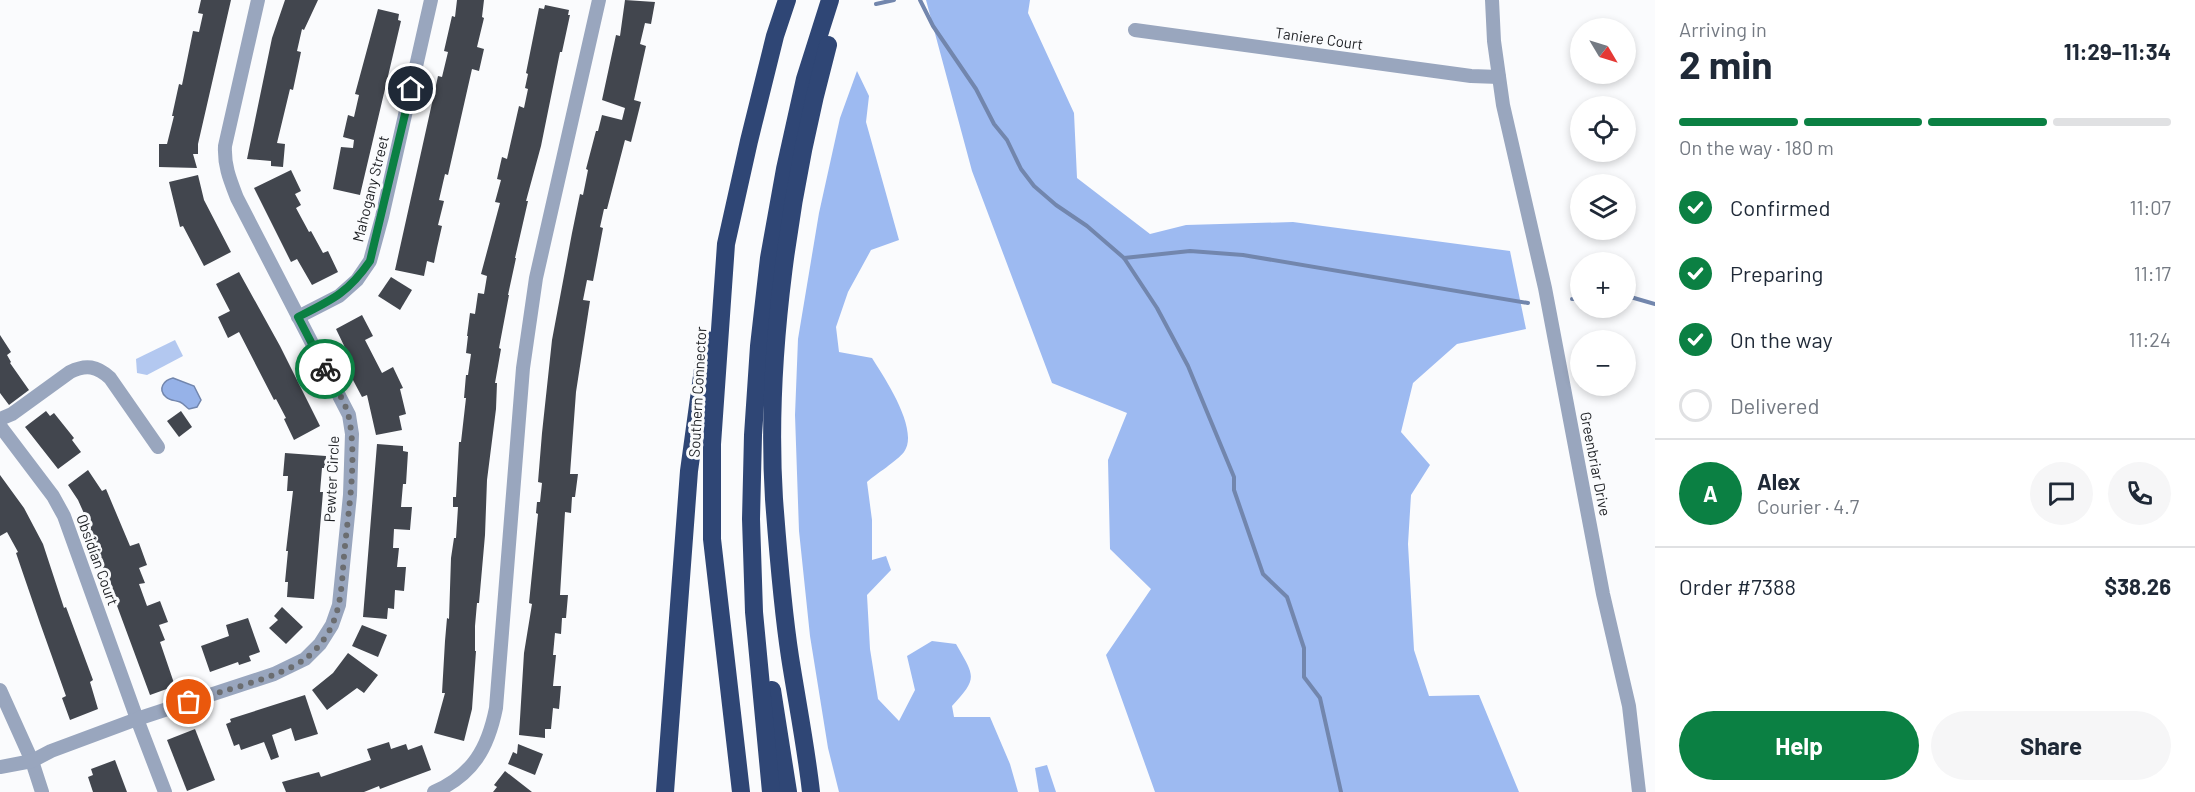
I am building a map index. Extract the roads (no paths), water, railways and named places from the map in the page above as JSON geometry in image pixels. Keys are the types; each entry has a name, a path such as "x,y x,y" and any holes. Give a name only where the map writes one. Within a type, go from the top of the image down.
{"highway":[{"name":"Southern Connector","path":"741,792 712,539 712,444 726,244 751,131 775,36 787,0"},
{"path":"771,792 754,612 751,519 753,435 759,345 769,258 785,169 805,79 830,0"},
{"path":"813,792 783,606 774,497 775,389 783,283 798,178 821,70 841,0"},
{"path":"665,792 689,471 711,309 726,244"},
{"path":"753,541 759,572 768,662 788,792"},
{"path":"734,792 735,741"}],"street":[{"name":"Pewter Circle","path":"0,767 32,761 137,719 285,669 305,659 320,644 332,625 340,594 350,495 352,434 349,415 237,198 225,161 225,146 258,0"},
{"name":"Mahogany Street","path":"298,317 339,296 357,280 370,261 431,0"},
{"path":"434,792 462,777 478,758 492,729 496,708 523,368 536,278 599,0"},
{"name":"Greenbriar Drive","path":"1492,0 1494,41 1510,143 1545,288 1603,594 1629,706 1639,792"},
{"name":"Taniere Court","path":"1135,30 1460,75 1499,77"},
{"path":"0,419 12,414 70,372 90,367 100,369 110,378 158,447"},
{"name":"Obsidian Court","path":"0,426 53,496 64,516 137,719"},
{"path":"0,690 32,761 42,792"},
{"path":"137,719 165,792"}],"waterway":[{"path":"876,4 894,0"},
{"path":"920,0 933,26 976,89 994,124 1007,140 1021,169 1034,186 1056,205 1087,226 1124,258 1157,308 1188,366 1234,477 1234,490 1263,574 1287,597 1304,648 1304,677 1320,698 1341,792"},
{"path":"1124,258 1190,251 1243,255 1528,303"},
{"path":"1636,299 1655,304"}]}
